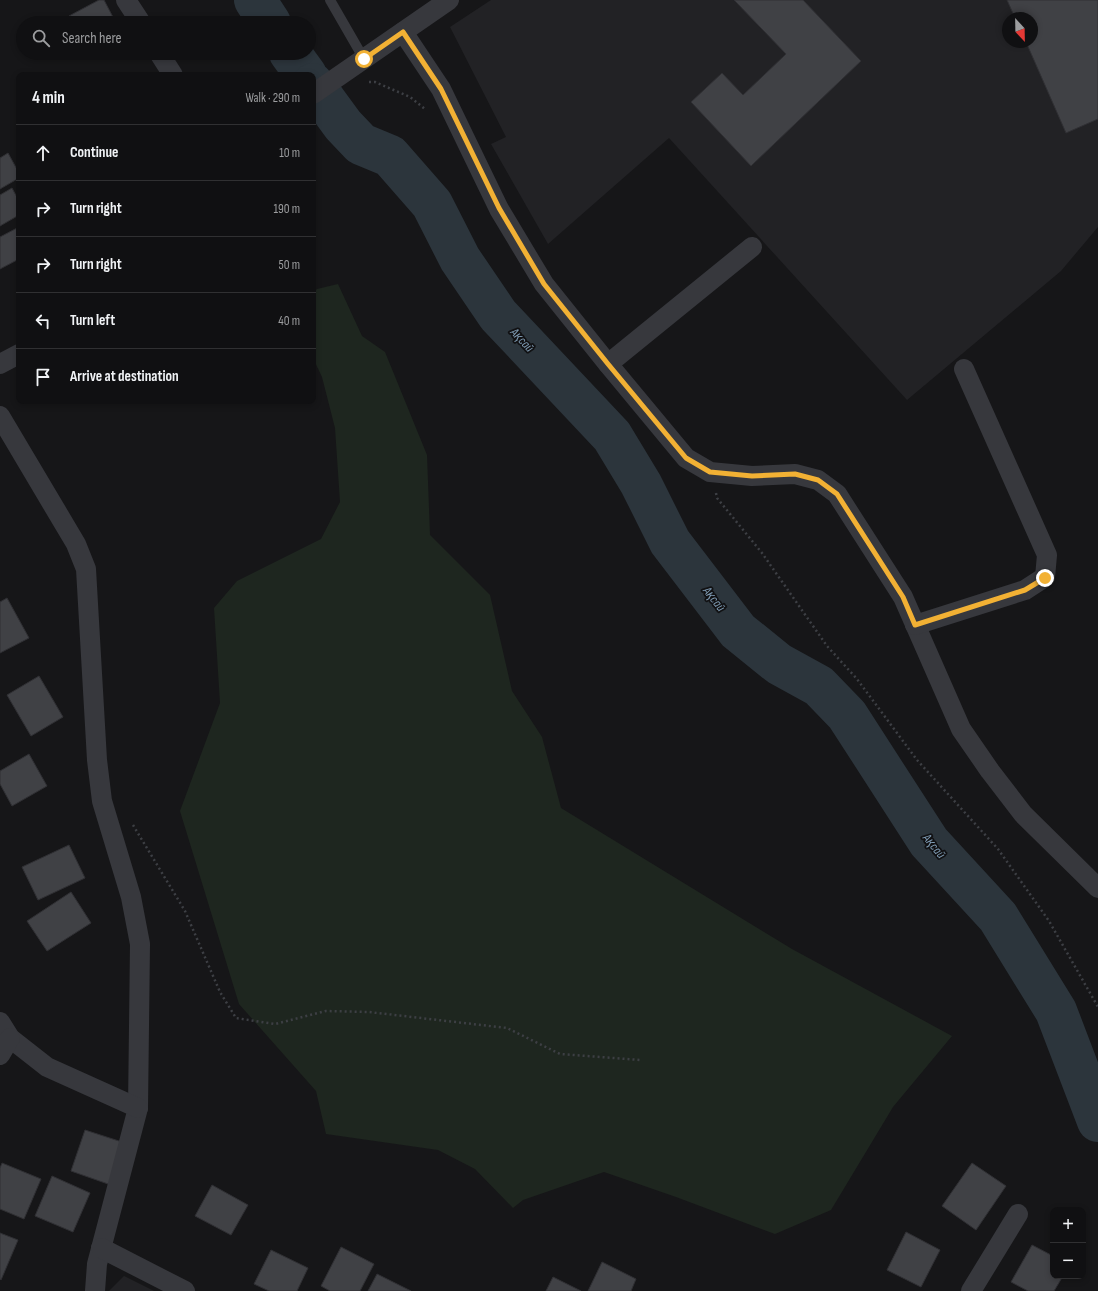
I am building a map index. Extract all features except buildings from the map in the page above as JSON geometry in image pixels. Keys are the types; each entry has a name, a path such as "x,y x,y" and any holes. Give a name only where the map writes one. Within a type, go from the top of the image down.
{"street":[{"path":"126,0 136,16"},
{"path":"316,92 449,0"},
{"path":"403,32 441,89 499,208 544,284 608,364 686,458 710,472 752,476 795,474 818,480 837,494 903,597 962,729 990,771 1024,814 1098,888"},
{"path":"163,60 171,72"},
{"path":"608,364 752,247"},
{"path":"0,364 16,356"},
{"path":"915,625 1025,590 1045,578 1047,555 964,369"},
{"path":"0,416 76,544 86,569 97,760 102,800 131,897 140,944 138,1108 97,1264 95,1291"},
{"path":"3,1039 46,1066 138,1108"},
{"path":"971,1291 1018,1214"},
{"path":"101,1248 185,1291"}],"lane":[{"path":"330,0 364,59"}],"path":[{"path":"368,82 375,82 410,97 426,110"},
{"path":"710,472 717,498 762,552 827,646 857,679 917,760 998,849 1049,921 1098,1007"},
{"path":"130,820 185,911 220,992 236,1018 274,1024 326,1011 384,1013 507,1028 560,1054 640,1060"}],"shaded area":[{"path":"491,0 1098,0 1098,227 1061,271 907,400 669,138 548,244 491,144 506,137 450,27"},
{"path":"338,284 362,336 385,352 427,455 430,535 490,595 512,691 542,737 561,808 792,949 952,1036 893,1107 831,1210 775,1234 604,1172 523,1200 513,1208 475,1169 438,1150 326,1134 316,1091 239,1004 180,811 220,703 214,608 237,581 321,539 340,502 335,428 322,377 316,364 317,289"},
{"path":"124,1276 154,1291 109,1291"}],"waterway":[{"name":"Ақсай","path":"255,0 265,16"},
{"name":"Ақсай","path":"295,60 304,72"},
{"name":"Ақсай","path":"316,88 343,125 361,144 390,156 432,204 460,259 498,315 612,436 641,484 670,542 738,631 779,664 819,686 847,715 929,842 998,917 1056,1011 1098,1121"}],"route":[{"path":"364,59 403,32 441,89 499,208 544,284 686,458 710,472 752,476 795,474 818,480 837,494 903,597 915,625 1025,590 1045,578"}]}
